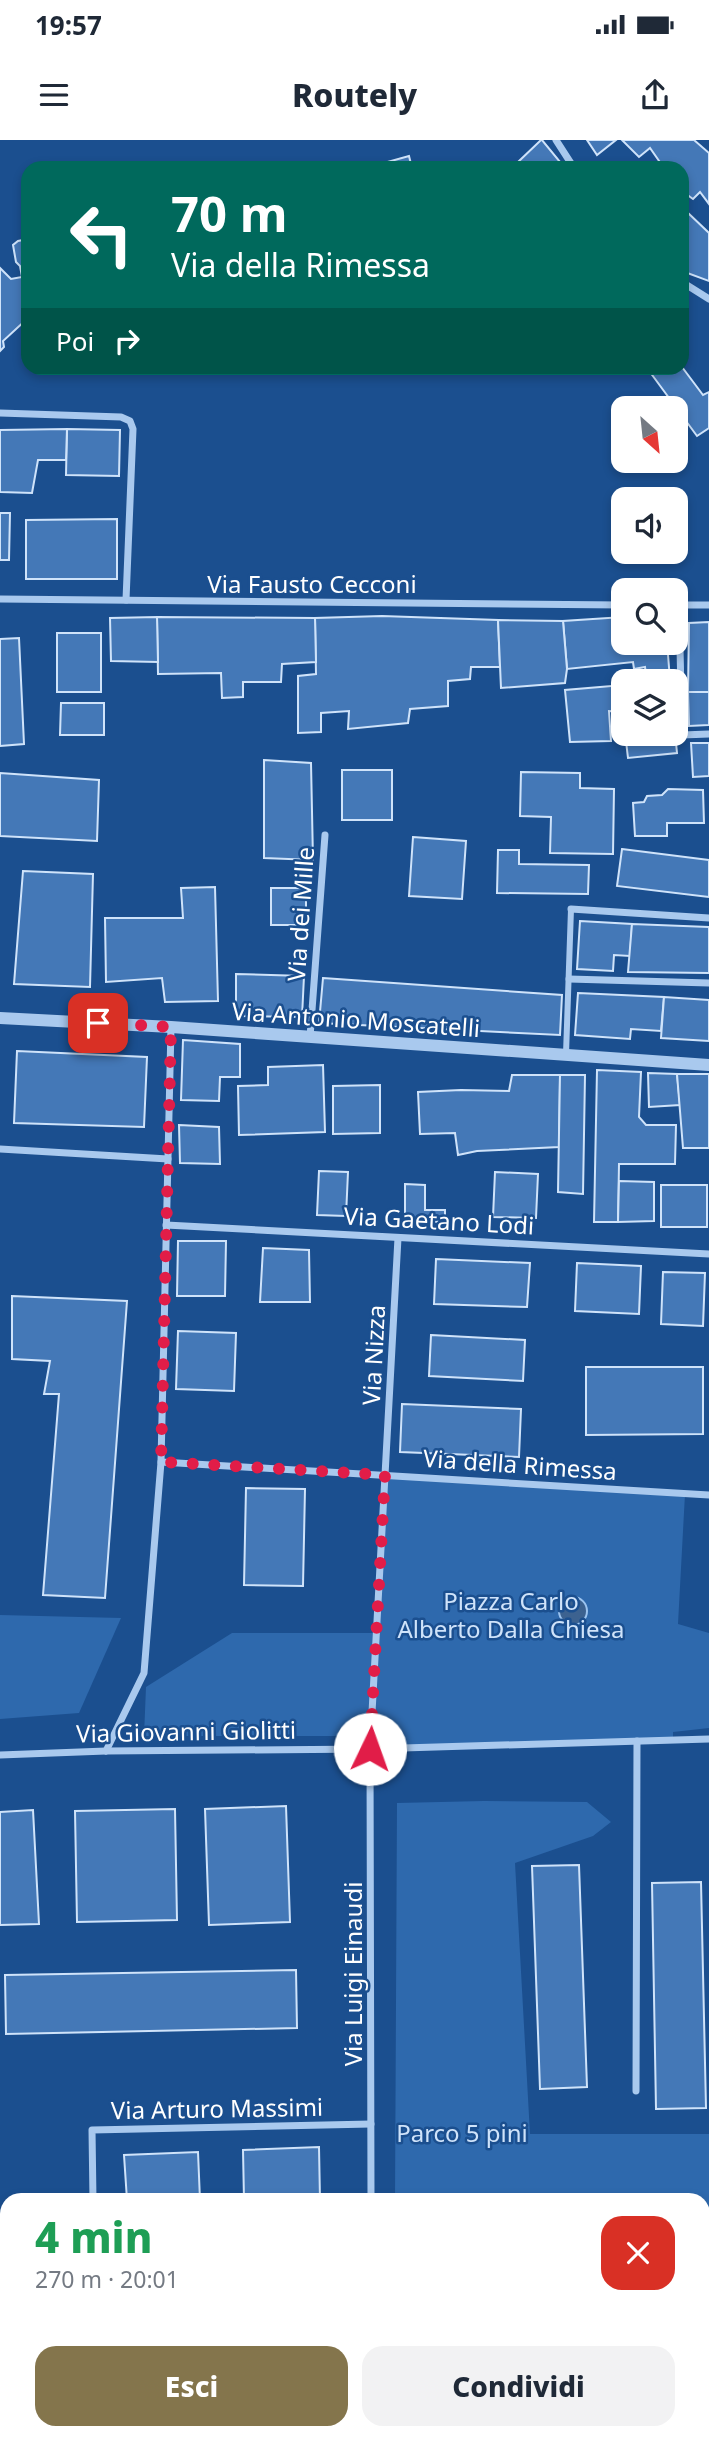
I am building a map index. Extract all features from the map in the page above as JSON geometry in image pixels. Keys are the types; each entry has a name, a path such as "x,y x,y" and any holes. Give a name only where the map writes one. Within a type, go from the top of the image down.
{"street":[{"path":"556,140 570,161"},
{"path":"689,286 709,299"},
{"path":"0,413 121,417 130,421 133,429 126,600"},
{"name":"Via Fausto Cecconi","path":"0,600 611,605"},
{"path":"688,605 709,605"},
{"path":"679,655 682,735 709,734"},
{"name":"Via dei Mille","path":"310,1037 325,835"},
{"path":"566,1055 571,909 709,918"},
{"path":"569,979 709,983"},
{"name":"Via Antonio Moscatelli","path":"0,1018 171,1027 709,1065"},
{"path":"106,1751 144,1673 161,1462 171,1027"},
{"path":"0,1149 168,1159"},
{"name":"Via Gaetano Lodi","path":"166,1225 709,1254"},
{"name":"Via Nizza","path":"385,1475 398,1238"},
{"name":"Via della Rimessa","path":"161,1462 709,1495"},
{"path":"370,1749 385,1475"},
{"name":"Via Giovanni Giolitti","path":"0,1755 106,1751 370,1749 709,1739"},
{"path":"636,2091 637,1741"},
{"name":"Via Luigi Einaudi","path":"370,1749 372,2193"},
{"name":"Via Arturo Massimi","path":"93,2193 92,2130 371,2124"}],"green space":[{"name":"Piazza Carlo Alberto Dalla Chiesa","path":"385,1475 685,1494 678,1624 709,1633 709,1728 673,1732 673,1740 370,1749 372,1709 355,1736 144,1736 146,1687 232,1633 376,1633"},
{"path":"0,1615 121,1618 79,1713 0,1719"},
{"name":"Parco 5 pini","path":"587,1802 611,1822 593,1836 515,1863 530,2134 709,2134 709,2193 395,2193 397,1803"}],"shaded area":[{"path":"573,1597 583,1601 587,1611 583,1621 573,1625 563,1621 559,1611 563,1601"}],"building":[{"path":"542,140 559,161 519,161"},
{"path":"587,140 616,140 597,155"},
{"path":"622,140 694,140 709,153 709,204 700,192 693,199 689,196 689,161 659,161 650,148 639,157"},
{"path":"409,156 410,161 391,161"},
{"path":"689,214 709,233 709,281 689,274"},
{"path":"21,240 21,272 13,245"},
{"path":"0,268 11,279 21,277 21,324 3,341 4,347 0,351"},
{"path":"652,375 688,375 703,395 709,392 709,428 697,436 688,424 688,396 668,396"},
{"path":"67,429 120,430 119,476 66,475"},
{"path":"67,429 66,460 38,460 32,493 0,492 0,430"},
{"path":"0,513 10,513 9,560 0,560"},
{"path":"117,519 117,579 26,579 26,520"},
{"path":"382,616 498,620 500,667 471,667 470,679 448,681 448,706 410,709 408,723 348,729 349,711 321,713 321,732 298,733 298,676 316,674 315,618"},
{"path":"157,617 315,618 316,662 282,664 281,682 243,682 243,697 222,698 221,673 158,674"},
{"path":"157,617 158,662 111,661 110,618"},
{"path":"611,618 611,655 668,655 669,669 634,669 633,662 567,669 563,621"},
{"path":"498,620 563,621 567,669 565,683 501,688"},
{"path":"709,622 709,692 688,692 689,623"},
{"path":"57,633 101,633 101,692 57,692"},
{"path":"19,638 24,744 0,746 0,639"},
{"path":"611,686 611,741 570,742 565,690"},
{"path":"688,692 709,692 709,725 689,726"},
{"path":"61,703 104,703 104,735 60,735"},
{"path":"691,743 709,743 709,776 693,777"},
{"path":"627,746 676,746 677,753 628,758"},
{"path":"264,760 311,763 313,860 264,858"},
{"path":"342,770 392,770 392,820 342,820"},
{"path":"521,772 580,773 580,788 614,789 613,854 550,853 551,817 520,816"},
{"path":"0,773 99,780 97,841 0,836"},
{"path":"668,789 703,790 704,823 667,823 667,836 635,836 633,803 644,802 647,796 662,795"},
{"path":"413,837 466,841 462,899 409,896"},
{"path":"622,849 709,860 709,897 617,886"},
{"path":"498,850 519,850 519,864 589,865 588,894 497,893"},
{"path":"23,871 93,874 90,987 14,984"},
{"path":"215,887 218,1001 165,1002 162,978 106,982 105,918 183,918 181,888"},
{"path":"271,888 306,888 306,925 271,925"},
{"path":"580,921 632,924 630,956 614,955 613,971 577,969"},
{"path":"632,924 709,927 709,973 628,972"},
{"path":"236,974 304,976 302,1017 236,1016"},
{"path":"323,978 562,995 560,1035 319,1023"},
{"path":"578,993 664,997 661,1031 631,1029 630,1039 575,1035"},
{"path":"664,997 709,1000 709,1041 661,1038"},
{"path":"183,1040 240,1044 240,1077 220,1077 219,1101 181,1100"},
{"path":"17,1051 147,1057 144,1127 14,1123"},
{"path":"323,1065 325,1132 239,1135 238,1086 268,1085 268,1067"},
{"path":"597,1070 641,1072 639,1117 646,1125 676,1125 675,1164 619,1164 618,1222 594,1222"},
{"path":"648,1073 677,1074 680,1105 649,1107"},
{"path":"677,1074 709,1074 709,1148 683,1148"},
{"path":"512,1075 560,1075 559,1147 477,1151 458,1155 455,1133 420,1134 418,1092 509,1091"},
{"path":"560,1075 585,1075 583,1194 558,1192"},
{"path":"380,1085 380,1133 333,1134 333,1086"},
{"path":"179,1125 219,1127 220,1164 180,1163"},
{"path":"319,1171 348,1172 346,1216 317,1215"},
{"path":"495,1172 538,1174 536,1218 493,1217"},
{"path":"619,1181 654,1182 654,1221 618,1222"},
{"path":"405,1184 425,1185 425,1210 445,1210 445,1222 405,1221"},
{"path":"661,1185 707,1185 707,1227 661,1227"},
{"path":"178,1241 226,1241 225,1296 177,1296"},
{"path":"263,1248 309,1250 310,1302 260,1302"},
{"path":"436,1259 530,1263 527,1307 434,1304"},
{"path":"577,1263 641,1266 639,1314 575,1311"},
{"path":"663,1272 705,1273 703,1326 661,1324"},
{"path":"12,1296 127,1301 105,1598 43,1595 59,1394 44,1394 50,1361 12,1359"},
{"path":"178,1331 236,1333 234,1391 176,1389"},
{"path":"431,1335 525,1340 523,1381 429,1376"},
{"path":"586,1367 703,1367 703,1434 586,1435"},
{"path":"402,1404 521,1409 519,1457 400,1452"},
{"path":"246,1488 305,1489 303,1586 244,1585"},
{"path":"286,1806 290,1922 209,1925 205,1809"},
{"path":"175,1809 177,1920 77,1922 75,1811"},
{"path":"33,1810 39,1924 0,1925 0,1812"},
{"path":"579,1865 587,2087 540,2089 532,1866"},
{"path":"701,1882 706,2108 656,2109 652,1883"},
{"path":"296,1970 297,2028 6,2034 5,1975"},
{"path":"319,2147 320,2193 244,2193 243,2150"},
{"path":"198,2152 200,2193 127,2193 124,2155"}],"route":[{"path":"98,1023 171,1027 161,1462 385,1475 370,1749"}]}
